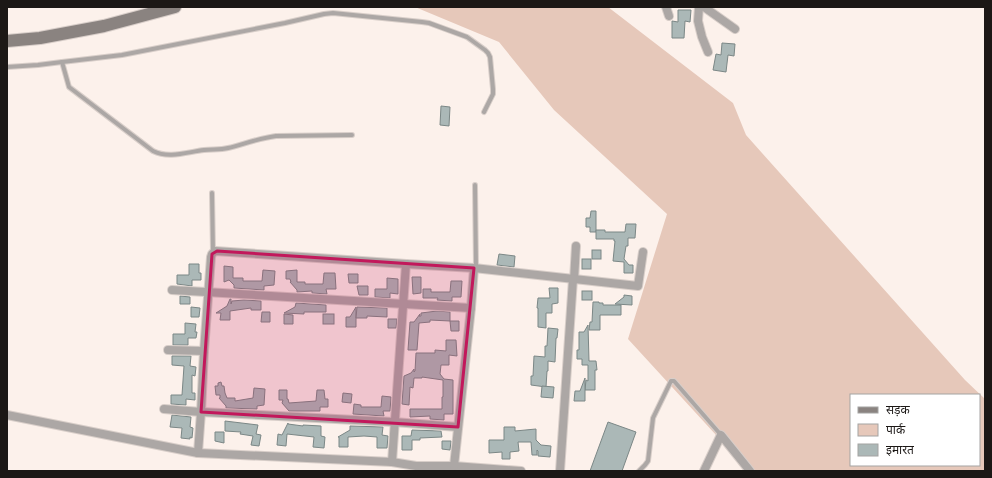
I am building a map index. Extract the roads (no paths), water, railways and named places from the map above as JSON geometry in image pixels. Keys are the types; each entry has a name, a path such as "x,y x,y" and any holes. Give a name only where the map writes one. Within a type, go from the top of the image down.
{"street":[{"path":"7,42 40,38 104,26 174,7"},
{"path":"666,7 669,16"},
{"path":"699,7 698,21 708,52"},
{"path":"704,7 735,29"},
{"path":"560,471 576,246"},
{"path":"198,453 202,412 208,293 211,257 213,252 217,251 475,268 638,286 643,252"},
{"path":"392,462 406,264"},
{"path":"454,466 475,268"},
{"path":"172,290 471,308"},
{"path":"168,350 204,351"},
{"path":"164,409 458,427"},
{"path":"7,415 198,453 392,462 415,468 454,466 521,471"},
{"path":"704,471 721,435 750,471"}],"lane":[{"path":"7,67 38,65 127,54 285,23 328,13 422,22 464,35 488,53 490,57 493,94 484,112"},
{"path":"62,62 69,87 159,154 170,155 226,148 276,136 352,135"},
{"path":"475,185 475,268"},
{"path":"212,193 213,252"},
{"path":"639,471 648,461 654,414 671,381 674,381 721,435"}]}
